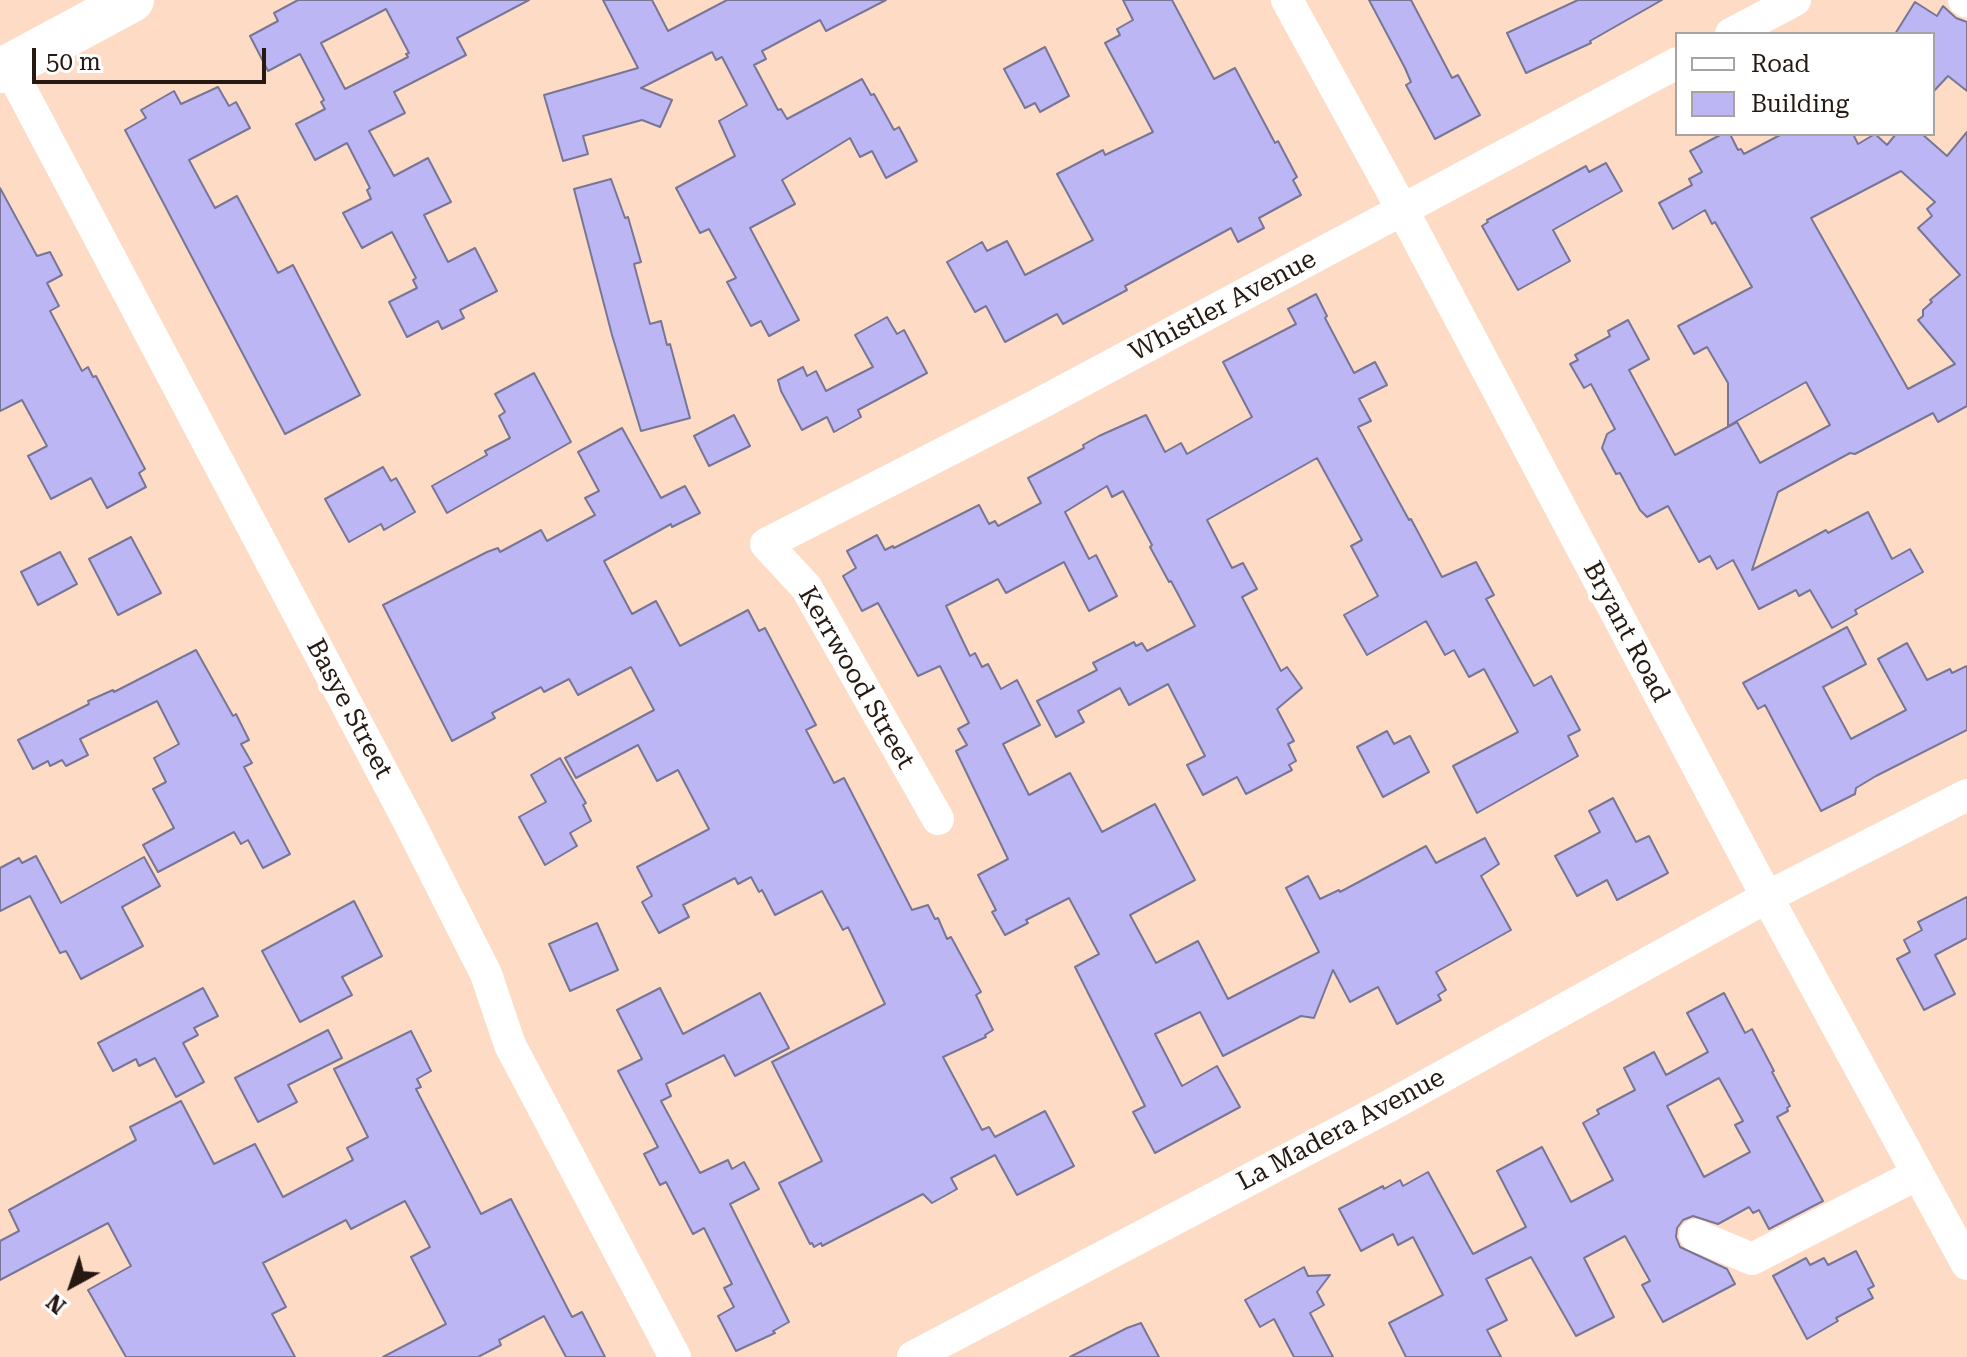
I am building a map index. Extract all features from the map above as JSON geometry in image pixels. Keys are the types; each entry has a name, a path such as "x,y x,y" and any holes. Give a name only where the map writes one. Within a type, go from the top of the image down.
{"street":[{"path":"5,69 132,0"},
{"name":"Bryant Road","path":"1287,0 1967,1264"},
{"path":"1735,32 1795,0"},
{"name":"Whistler Avenue","path":"766,544 1028,410 1675,64"},
{"name":"Basye Street","path":"5,69 410,824 486,974 510,1045 675,1357"},
{"name":"Kerrwood Street","path":"766,544 806,587 938,819"},
{"name":"La Madera Avenue","path":"913,1357 1389,1106 1767,897 1967,795"},
{"path":"1695,1235 1752,1259 1918,1174"}],"building":[{"path":"298,0 529,0 457,38 466,55 394,92 405,113 369,131 394,176 428,158 451,202 424,215 448,262 475,248 497,291 460,310 464,318 442,329 438,321 407,337 389,302 417,288 413,280 416,278 392,232 362,248 343,213 371,199 367,190 370,188 347,143 315,160 296,124 325,109 321,102 324,100 300,54 268,71 250,36 278,21 274,13","holes":["386,9 409,53 406,54 408,57 345,89 321,43"]},
{"path":"603,0 652,0 668,31 727,0 886,0 826,31 820,20 762,51 766,59 754,65 778,110 781,109 787,119 862,79 894,130 899,127 917,161 886,178 872,151 860,157 850,138 782,180 795,204 750,228 799,320 769,336 761,321 751,326 727,282 736,278 709,229 700,233 676,188 735,156 719,121 747,105 722,57 716,60 712,52 641,88 672,100 660,127 642,120 583,136 588,154 563,161 544,95 638,68"},
{"path":"1123,0 1172,0 1214,79 1235,68 1297,177 1293,180 1301,195 1259,218 1264,228 1238,242 1231,228 1063,324 1057,314 1005,342 986,306 975,312 947,262 982,242 987,251 1007,241 1025,275 1093,240 1057,174 1103,150 1105,155 1153,132 1105,43 1120,35 1117,29 1133,20"},
{"path":"1369,0 1411,0 1452,78 1458,75 1480,115 1435,139 1406,85 1411,82 1405,68"},
{"path":"1578,0 1662,0 1591,43 1526,73 1507,33"},
{"path":"1915,2 1937,16 1943,6 1956,18 1967,22 1967,91 1948,76 1935,90 1935,32 1896,32"},
{"path":"1045,47 1069,96 1040,112 1035,103 1025,108 1004,69"},
{"path":"218,87 229,106 236,102 250,128 189,160 215,208 237,196 278,273 293,265 360,395 285,434 125,130 146,118 141,110 174,91 181,104"},
{"path":"1967,132 1967,406 1938,422 1933,413 1778,492 1752,570 1826,530 1828,533 1868,512 1892,559 1910,549 1923,572 1855,610 1857,614 1832,628 1810,590 1799,596 1796,590 1759,609 1733,560 1717,569 1710,556 1699,562 1668,506 1647,517 1640,510 1602,448 1607,434 1615,429 1591,384 1584,388 1570,364 1578,360 1575,355 1610,336 1608,331 1628,320 1649,359 1629,370 1675,455 1737,422 1760,463 1830,425 1806,382 1728,426 1728,383 1707,347 1694,354 1678,326 1752,287 1705,210 1673,229 1659,203 1692,185 1689,179 1702,172 1690,151 1718,136 1731,136 1738,150 1741,149 1744,154 1778,136 1854,136 1858,144 1877,136 1887,145 1894,136 1924,136 1947,156","holes":["1901,171 1935,202 1927,209 1932,216 1918,228 1960,275 1930,300 1932,302 1918,320 1955,364 1908,389 1811,218"]},
{"path":"1606,163 1622,191 1553,230 1570,261 1518,290 1482,226 1487,220 1586,166 1589,172"},
{"path":"611,179 625,218 628,217 641,262 634,264 650,324 661,321 690,418 641,431 574,189"},
{"path":"0,188 37,256 50,252 62,275 47,283 59,306 50,311 82,371 88,367 93,377 96,376 145,469 139,473 146,487 107,508 91,478 51,499 28,456 47,446 22,400 0,411"},
{"path":"1316,294 1354,373 1375,362 1387,385 1359,399 1371,421 1358,427 1409,520 1442,577 1476,562 1494,595 1486,599 1534,686 1551,676 1580,730 1568,736 1578,756 1477,813 1453,766 1518,732 1484,669 1469,677 1454,650 1445,655 1426,621 1367,655 1344,615 1378,596 1351,546 1362,540 1317,458 1207,520 1232,568 1243,563 1257,589 1242,597 1281,671 1287,667 1302,688 1277,709 1294,741 1288,744 1296,761 1289,765 1292,770 1246,794 1237,777 1203,795 1187,765 1205,756 1168,684 1129,705 1120,688 1078,711 1084,722 1056,737 1037,701 1097,670 1093,663 1134,642 1136,646 1142,643 1147,651 1195,626 1150,547 1152,545 1123,491 1112,497 1107,486 1065,512 1089,559 1096,555 1117,596 1089,611 1064,562 1006,593 998,579 946,606 970,656 975,653 982,667 988,664 1001,689 1017,680 1040,725 1003,744 1029,795 1070,773 1102,832 1155,804 1195,880 1130,915 1156,963 1198,941 1228,999 1319,952 1286,888 1308,876 1320,899 1340,892 1426,846 1436,863 1485,838 1499,864 1481,876 1511,930 1436,972 1446,990 1438,995 1441,1000 1397,1024 1378,987 1350,1002 1333,970 1314,1018 1301,1016 1223,1056 1200,1012 1155,1034 1182,1086 1217,1066 1240,1107 1155,1153 1133,1112 1145,1106 1075,967 1099,954 1069,898 1026,920 1028,923 1005,935 992,912 996,910 978,875 1008,859 956,751 967,745 958,729 969,723 940,666 918,676 878,603 862,611 843,576 856,568 847,551 877,535 885,550 894,548 979,505 989,524 995,521 998,526 1041,503 1028,478 1084,448 1083,445 1099,436 1146,415 1165,452 1181,443 1187,454 1252,417 1223,362 1296,324 1288,309"},
{"path":"887,317 897,334 904,330 927,373 858,410 861,417 834,432 827,417 802,430 778,380 803,367 807,376 816,371 826,391 873,367 855,335"},
{"path":"534,373 571,442 447,513 432,486 487,455 485,451 510,438 499,416 505,412 495,394"},
{"path":"734,415 750,446 709,466 694,436"},
{"path":"622,428 661,498 685,486 700,513 672,527 671,524 604,561 632,614 656,601 680,646 748,610 759,631 765,628 816,725 806,730 834,783 844,778 912,910 928,905 947,939 951,937 981,992 976,995 993,1030 986,1037 943,1057 982,1130 989,1127 995,1137 1045,1111 1074,1166 1017,1195 995,1155 951,1178 957,1189 932,1203 923,1194 822,1246 821,1243 814,1247 779,1183 822,1161 772,1062 885,1004 848,927 843,930 822,891 775,915 751,877 738,884 735,878 683,905 689,917 659,933 642,902 652,896 637,867 709,829 678,770 657,781 638,745 576,778 565,758 654,710 631,667 578,695 569,679 544,692 541,687 492,713 495,718 452,741 383,605 487,552 498,548 500,552 541,530 547,541 595,515 585,498 599,491 578,452"},
{"path":"383,467 391,481 396,478 415,512 384,530 381,524 349,542 325,499"},
{"path":"131,537 161,593 118,615 89,559"},
{"path":"60,552 77,584 38,605 21,572"},
{"path":"1847,627 1866,664 1823,687 1851,739 1906,710 1878,659 1907,643 1927,680 1950,669 1952,673 1967,666 1967,730 1876,776 1856,788 1855,794 1821,811 1765,705 1758,709 1743,683"},
{"path":"196,650 249,740 241,744 252,763 244,767 290,854 263,868 248,840 241,844 234,832 158,872 143,845 174,828 153,789 166,782 154,758 179,744 157,701 80,739 88,755 66,766 62,760 50,766 48,761 33,769 18,740 89,704 88,701 114,692"},
{"path":"1387,731 1394,744 1410,736 1429,772 1383,797 1357,747"},
{"path":"560,758 586,803 583,805 591,821 570,833 577,846 545,865 519,817 546,802 531,775"},
{"path":"1613,798 1636,842 1649,836 1668,873 1617,900 1607,880 1577,896 1555,856 1600,832 1589,811"},
{"path":"36,856 61,903 144,857 160,886 122,907 143,946 81,979 66,951 60,953 30,896 0,911 0,868 19,858 22,863"},
{"path":"1967,897 1967,938 1935,955 1955,994 1924,1010 1897,959 1910,952 1904,940 1922,930 1918,922"},
{"path":"354,901 382,956 342,977 352,995 300,1022 262,951"},
{"path":"597,923 618,970 570,991 549,944"},
{"path":"203,988 218,1016 194,1028 198,1035 183,1043 204,1082 176,1097 155,1058 139,1066 136,1059 113,1071 98,1043"},
{"path":"660,988 683,1034 760,993 789,1048 735,1076 724,1055 666,1084 671,1096 661,1101 700,1173 728,1160 732,1169 744,1162 759,1189 730,1204 789,1322 773,1331 775,1333 736,1351 718,1316 734,1307 724,1288 732,1284 704,1228 693,1234 666,1182 660,1185 644,1154 658,1147 618,1071 642,1059 617,1010"},
{"path":"1724,993 1745,1033 1752,1029 1790,1106 1788,1111 1777,1117 1823,1201 1769,1229 1759,1210 1753,1213 1749,1207 1718,1224 1693,1216 1683,1220 1677,1228 1676,1237 1680,1247 1727,1269 1735,1284 1663,1322 1642,1285 1650,1281 1625,1236 1584,1258 1614,1317 1576,1336 1531,1257 1486,1279 1507,1320 1487,1330 1501,1357 1406,1357 1389,1323 1443,1295 1413,1237 1398,1245 1393,1234 1361,1251 1339,1209 1383,1186 1384,1189 1400,1180 1403,1186 1428,1172 1473,1254 1526,1227 1497,1171 1542,1147 1571,1202 1613,1180 1583,1123 1599,1114 1597,1110 1635,1090 1624,1068 1654,1052 1666,1075 1708,1052 1687,1013","holes":["1719,1078 1743,1121 1735,1125 1750,1152 1704,1177 1667,1106"]},
{"path":"328,1030 342,1058 288,1085 297,1102 258,1122 235,1078"},
{"path":"411,1031 431,1071 417,1079 421,1087 416,1089 481,1214 511,1199 572,1317 582,1312 605,1357 566,1357 544,1316 499,1340 501,1345 478,1357 383,1357 446,1324 411,1257 430,1247 405,1201 351,1229 346,1220 263,1263 286,1307 272,1314 295,1357 126,1357 88,1290 131,1266 108,1223 0,1280 0,1241 19,1231 9,1210 136,1140 130,1127 181,1101 214,1164 255,1144 283,1197 353,1160 347,1148 368,1137 334,1069"},
{"path":"1856,1251 1874,1286 1868,1289 1873,1298 1836,1318 1838,1321 1807,1339 1773,1276 1806,1258 1810,1265 1824,1258 1828,1265"},
{"path":"1304,1267 1308,1276 1330,1275 1317,1292 1324,1305 1310,1313 1333,1357 1294,1357 1274,1319 1260,1327 1245,1300"},
{"path":"1141,1323 1159,1357 1070,1357 1127,1328"}]}
